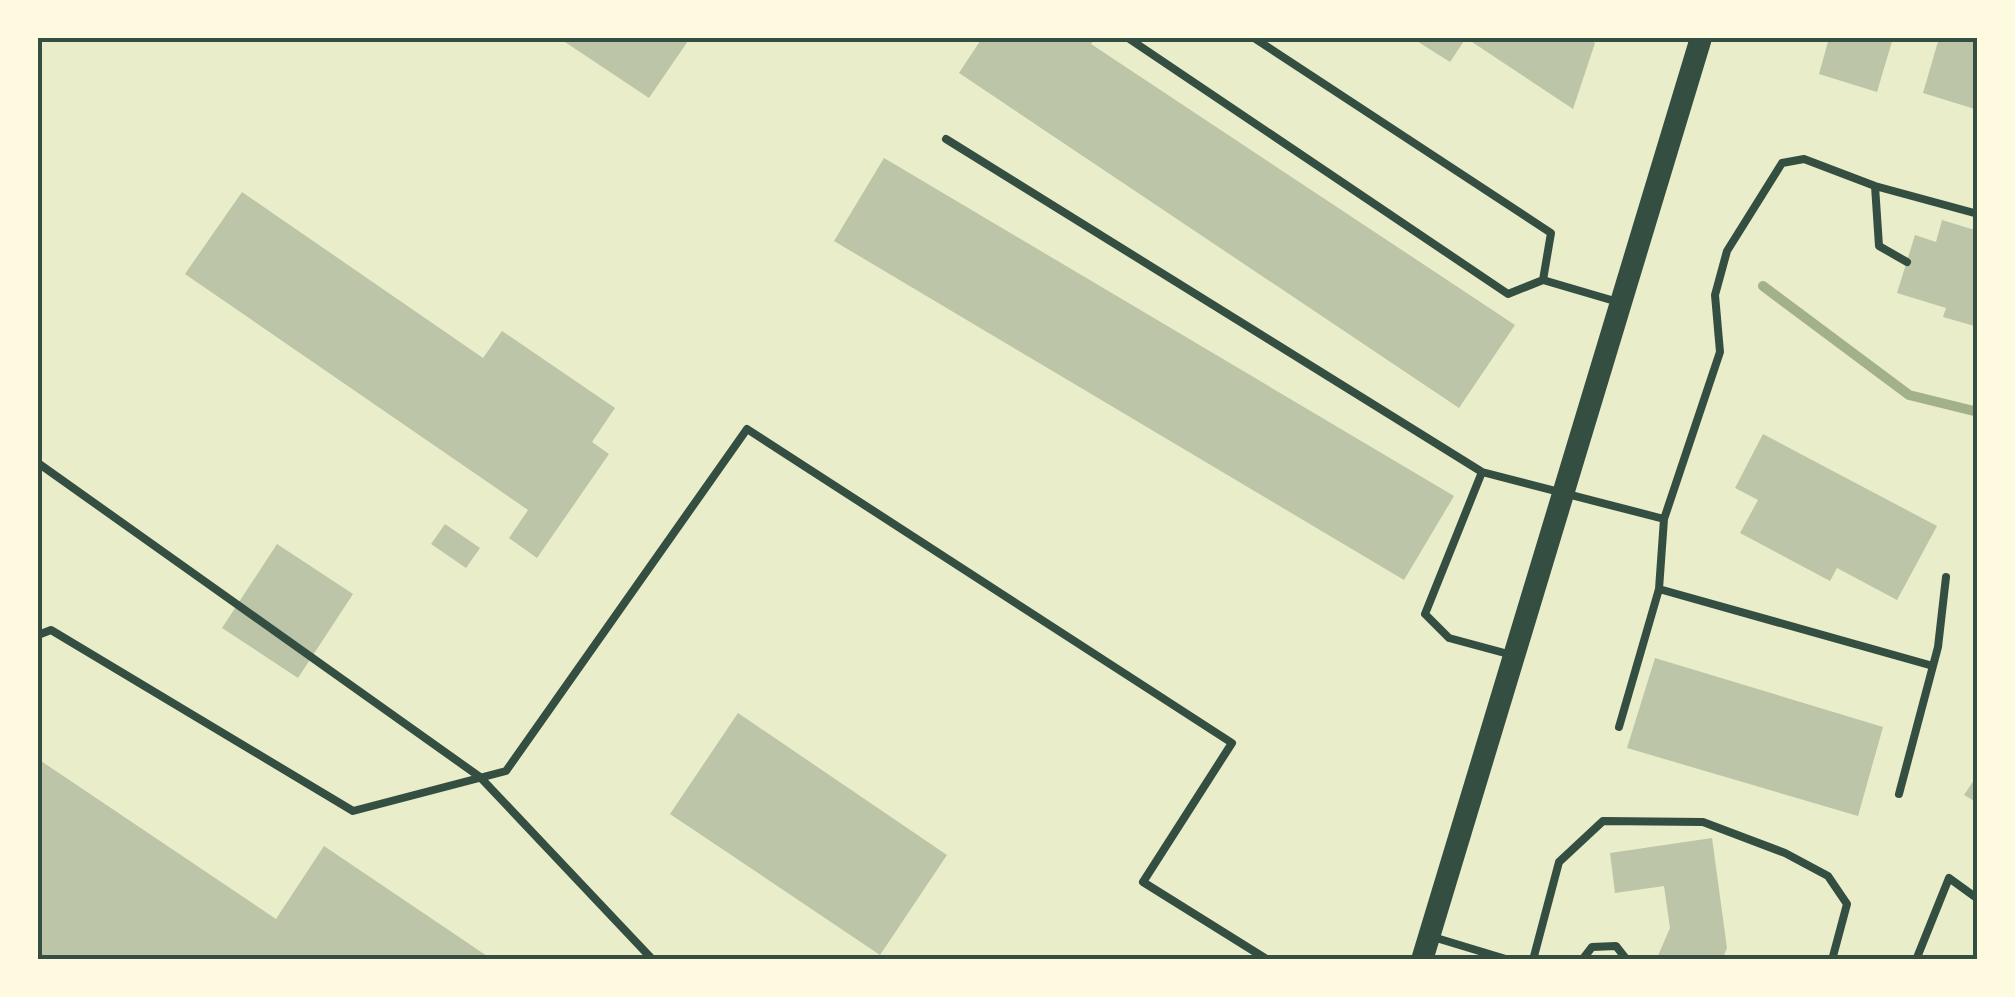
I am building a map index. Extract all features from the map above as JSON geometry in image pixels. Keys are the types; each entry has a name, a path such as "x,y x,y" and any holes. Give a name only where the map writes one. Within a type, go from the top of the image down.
{"main road":[{"path":"1422,960 1701,38"}],"lane":[{"path":"1128,38 1508,294 1543,280 1620,303"},
{"path":"1254,38 1551,233 1543,280"},
{"path":"946,139 1482,472 1664,518"},
{"path":"1619,727 1660,588 1664,518 1720,352 1715,294 1727,252 1782,163 1804,159 1875,186 1978,214"},
{"path":"1875,186 1879,246 1906,262"},
{"path":"38,636 51,630 353,811 506,771 747,429 1232,743 1143,882 1268,960"},
{"path":"38,463 480,778 653,960"},
{"path":"1482,472 1424,614 1449,638 1514,655"},
{"path":"1899,794 1933,666 1946,578"},
{"path":"1660,588 1933,666"},
{"path":"1533,960 1559,862 1603,821 1703,822 1785,853 1828,876 1847,904 1832,960"},
{"path":"1916,960 1949,878 1978,900"},
{"path":"1429,936 1510,960"},
{"path":"1582,960 1592,947 1616,946 1627,960"}],"building":[{"path":"559,38 690,38 649,98"},
{"path":"982,38 1095,38 1091,44 1515,325 1459,408 959,73"},
{"path":"1412,38 1466,38 1450,62"},
{"path":"1466,38 1586,38 1595,43 1573,109"},
{"path":"1829,38 1893,38 1877,92 1819,74"},
{"path":"1939,38 1978,38 1978,110 1923,93"},
{"path":"884,158 1454,496 1404,580 834,241"},
{"path":"242,192 483,358 502,331 615,408 592,442 609,454 537,558 509,538 528,510 185,274"},
{"path":"1942,220 1978,231 1978,327 1943,317 1946,308 1897,293 1915,235 1936,242"},
{"path":"1763,434 1937,526 1897,600 1837,568 1830,581 1740,533 1758,500 1735,488"},
{"path":"445,524 480,548 466,568 431,544"},
{"path":"277,544 353,594 298,678 222,628"},
{"path":"1655,658 1883,727 1858,816 1627,748"},
{"path":"738,713 947,855 880,955 670,814"},
{"path":"38,759 276,919 324,846 493,960 38,960"},
{"path":"1978,774 1978,803 1964,795"},
{"path":"1712,838 1727,948 1722,960 1657,958 1670,928 1664,886 1615,893 1610,853"}],"waterway":[{"path":"1763,286 1909,395 1978,412"}]}
